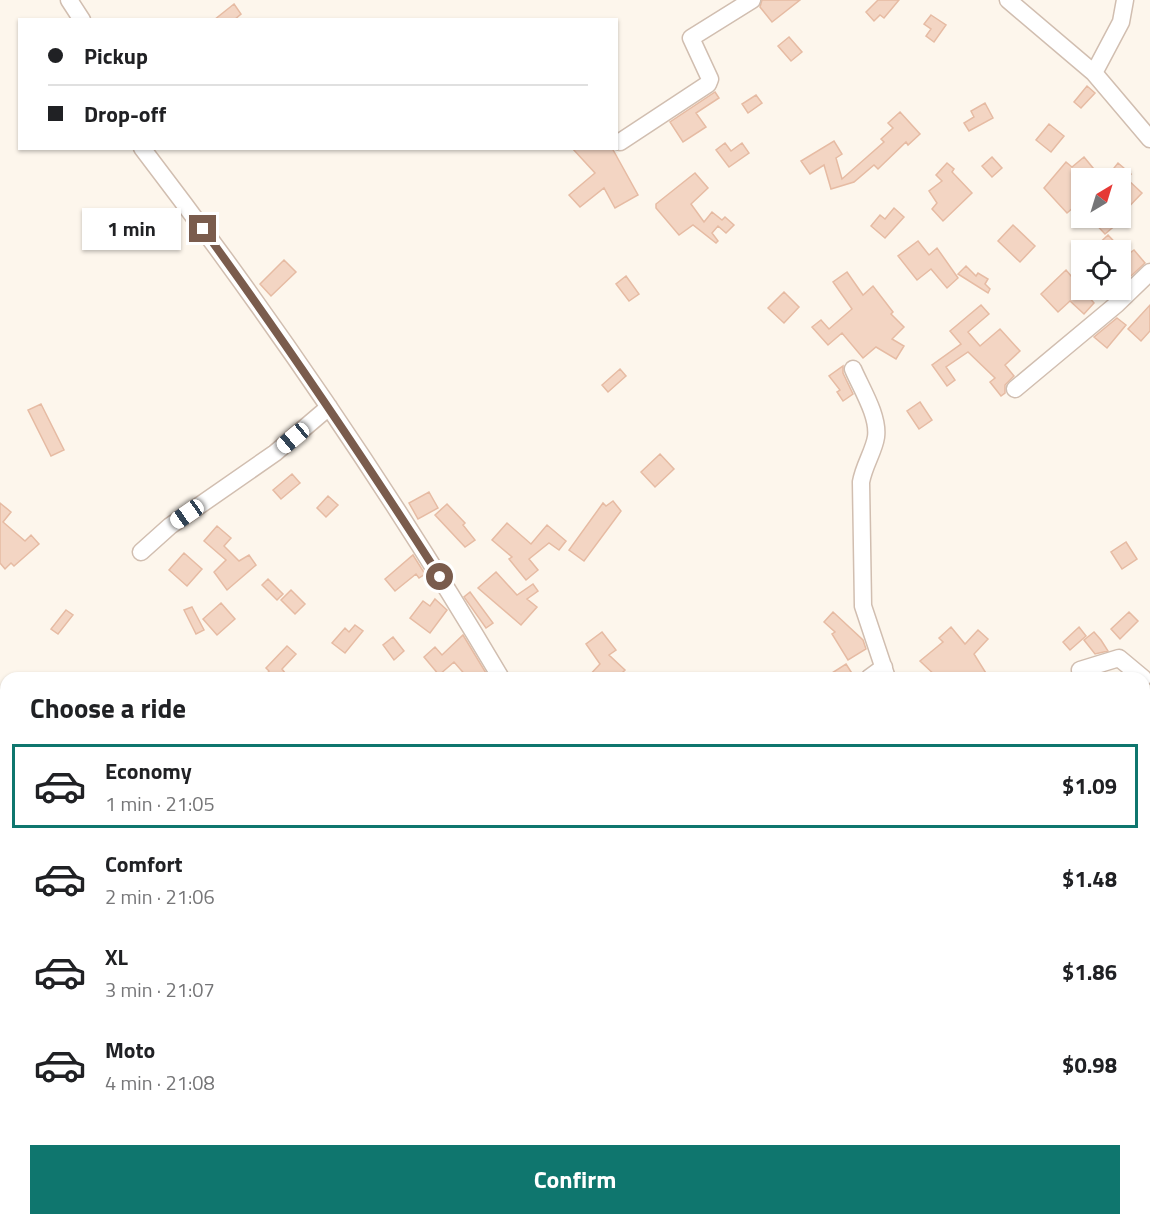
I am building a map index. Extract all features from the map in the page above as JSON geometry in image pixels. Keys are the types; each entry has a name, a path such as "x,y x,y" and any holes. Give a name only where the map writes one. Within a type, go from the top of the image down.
{"street":[{"path":"69,0 81,18"},
{"path":"620,142 708,84 710,79 691,38 752,0"},
{"path":"1008,0 1094,73 1150,139"},
{"path":"1094,73 1121,22 1125,0"},
{"path":"143,150 261,308 329,407 439,576 497,672"},
{"path":"1015,389 1117,304 1150,273"},
{"path":"853,369 875,423 877,435 864,465 861,482 863,606 886,672"},
{"path":"141,552 170,526 275,453 329,407"},
{"path":"1080,670 1119,658 1136,672"}],"building":[{"path":"762,0 800,0 772,22 760,7"},
{"path":"878,0 899,0 884,18 880,15 874,21 866,12"},
{"path":"234,4 241,14 236,18 216,18"},
{"path":"931,15 946,25 934,42 926,36 931,29 924,24"},
{"path":"789,37 802,52 791,61 778,46"},
{"path":"1087,86 1095,93 1081,108 1074,102"},
{"path":"715,92 719,98 696,113 706,127 683,142 670,122"},
{"path":"756,95 762,103 748,113 742,104"},
{"path":"985,103 993,118 969,131 964,123 974,117 971,111"},
{"path":"900,112 920,134 908,145 906,142 878,169 874,165 854,182 831,189 824,165 810,174 801,161 834,141 842,154 836,158 842,179 884,142 881,139 893,128 888,123"},
{"path":"1049,124 1064,136 1051,152 1036,140"},
{"path":"725,143 731,151 742,143 749,153 729,167 716,150"},
{"path":"574,150 613,150 638,195 615,208 604,188 580,207 569,195 595,173"},
{"path":"992,157 1002,168 992,177 982,166"},
{"path":"1084,157 1093,168 1071,168 1071,210 1067,213 1044,188 1066,162 1072,167"},
{"path":"947,163 954,169 952,172 972,193 943,221 932,209 937,203 929,191 942,181 936,175"},
{"path":"1118,163 1124,168 1114,168"},
{"path":"695,173 708,188 691,204 704,222 712,212 722,220 725,217 734,225 726,233 718,226 712,233 718,241 716,243 693,225 679,235 656,208 656,204"},
{"path":"1131,183 1142,193 1131,204"},
{"path":"894,208 904,217 885,238 871,226 880,215 885,219"},
{"path":"1013,225 1035,246 1020,262 998,241"},
{"path":"1099,228 1112,228 1105,234"},
{"path":"1108,235 1113,240 1103,240"},
{"path":"918,241 929,255 937,248 958,278 947,288 931,269 917,280 898,256"},
{"path":"1134,250 1145,263 1131,276 1131,252"},
{"path":"284,260 296,272 271,296 260,284"},
{"path":"966,266 976,276 978,273 988,279 985,284 990,289 988,293 958,274"},
{"path":"1066,270 1071,276 1071,300 1091,300 1094,303 1084,314 1070,301 1058,312 1041,294"},
{"path":"847,272 863,295 873,286 893,312 891,314 904,327 892,339 904,346 896,359 876,347 863,358 842,333 828,345 812,327 821,320 829,329 852,309 833,282"},
{"path":"626,276 639,294 629,301 616,284"},
{"path":"784,292 799,307 784,323 768,308"},
{"path":"981,305 989,314 968,332 980,346 1000,329 1020,351 1005,365 1014,376 1005,385 1005,393 1001,396 990,382 995,378 968,352 946,367 955,380 947,386 932,365 961,344 950,331"},
{"path":"1150,305 1150,331 1141,341 1128,329"},
{"path":"1117,318 1126,325 1107,348 1094,337"},
{"path":"843,366 843,373 853,394 843,401 837,392 840,390 829,376"},
{"path":"620,369 626,376 608,392 602,385"},
{"path":"920,402 932,420 919,429 907,411"},
{"path":"41,404 64,450 51,456 28,410"},
{"path":"660,454 674,469 655,487 641,472"},
{"path":"292,474 300,483 281,499 273,490"},
{"path":"429,492 438,508 418,519 409,503"},
{"path":"328,496 338,505 326,517 317,508"},
{"path":"613,501 621,511 584,561 569,550 603,503 606,506"},
{"path":"0,503 11,512 3,522 25,541 31,535 39,544 14,566 11,563 5,569 0,563"},
{"path":"447,504 465,523 463,525 475,540 465,547 435,515"},
{"path":"507,523 531,544 547,525 566,541 559,550 549,543 529,559 538,570 526,580 509,559 512,557 492,540"},
{"path":"217,526 231,538 224,546 239,561 249,555 256,565 227,590 214,572 226,560 204,541"},
{"path":"1126,542 1137,559 1122,569 1111,552"},
{"path":"184,553 202,569 187,586 169,570"},
{"path":"413,555 425,574 419,578 416,574 395,591 385,579"},
{"path":"496,572 517,595 533,584 538,591 527,599 537,607 521,625 478,588"},
{"path":"268,579 283,594 277,600 262,585"},
{"path":"291,590 305,604 295,614 281,600"},
{"path":"470,592 493,623 486,628 464,597"},
{"path":"435,599 447,610 430,633 410,618 423,601 430,606"},
{"path":"221,603 235,619 217,635 203,619"},
{"path":"192,607 204,630 196,634 184,610"},
{"path":"66,610 73,615 58,634 51,629"},
{"path":"833,612 863,640 866,649 848,660 832,634 835,632 824,622"},
{"path":"1129,612 1138,621 1120,639 1111,629"},
{"path":"355,625 363,631 345,653 332,643 345,628 349,632"},
{"path":"951,627 965,644 978,630 988,639 974,654 985,672 932,672 920,661 943,642 939,638"},
{"path":"1079,627 1086,636 1070,650 1063,642"},
{"path":"602,632 616,650 609,655 625,670 623,672 593,672 600,664 586,644"},
{"path":"1094,632 1108,651 1095,654 1084,640"},
{"path":"463,635 485,672 463,672 454,662 442,672 436,672 424,657 435,647 442,655"},
{"path":"393,637 404,651 394,660 383,645"},
{"path":"287,646 296,654 282,669 284,672 268,672 266,668"},
{"path":"846,664 851,672 833,672"}],"route":[{"path":"203,229 268,317 360,452 440,577"}]}
